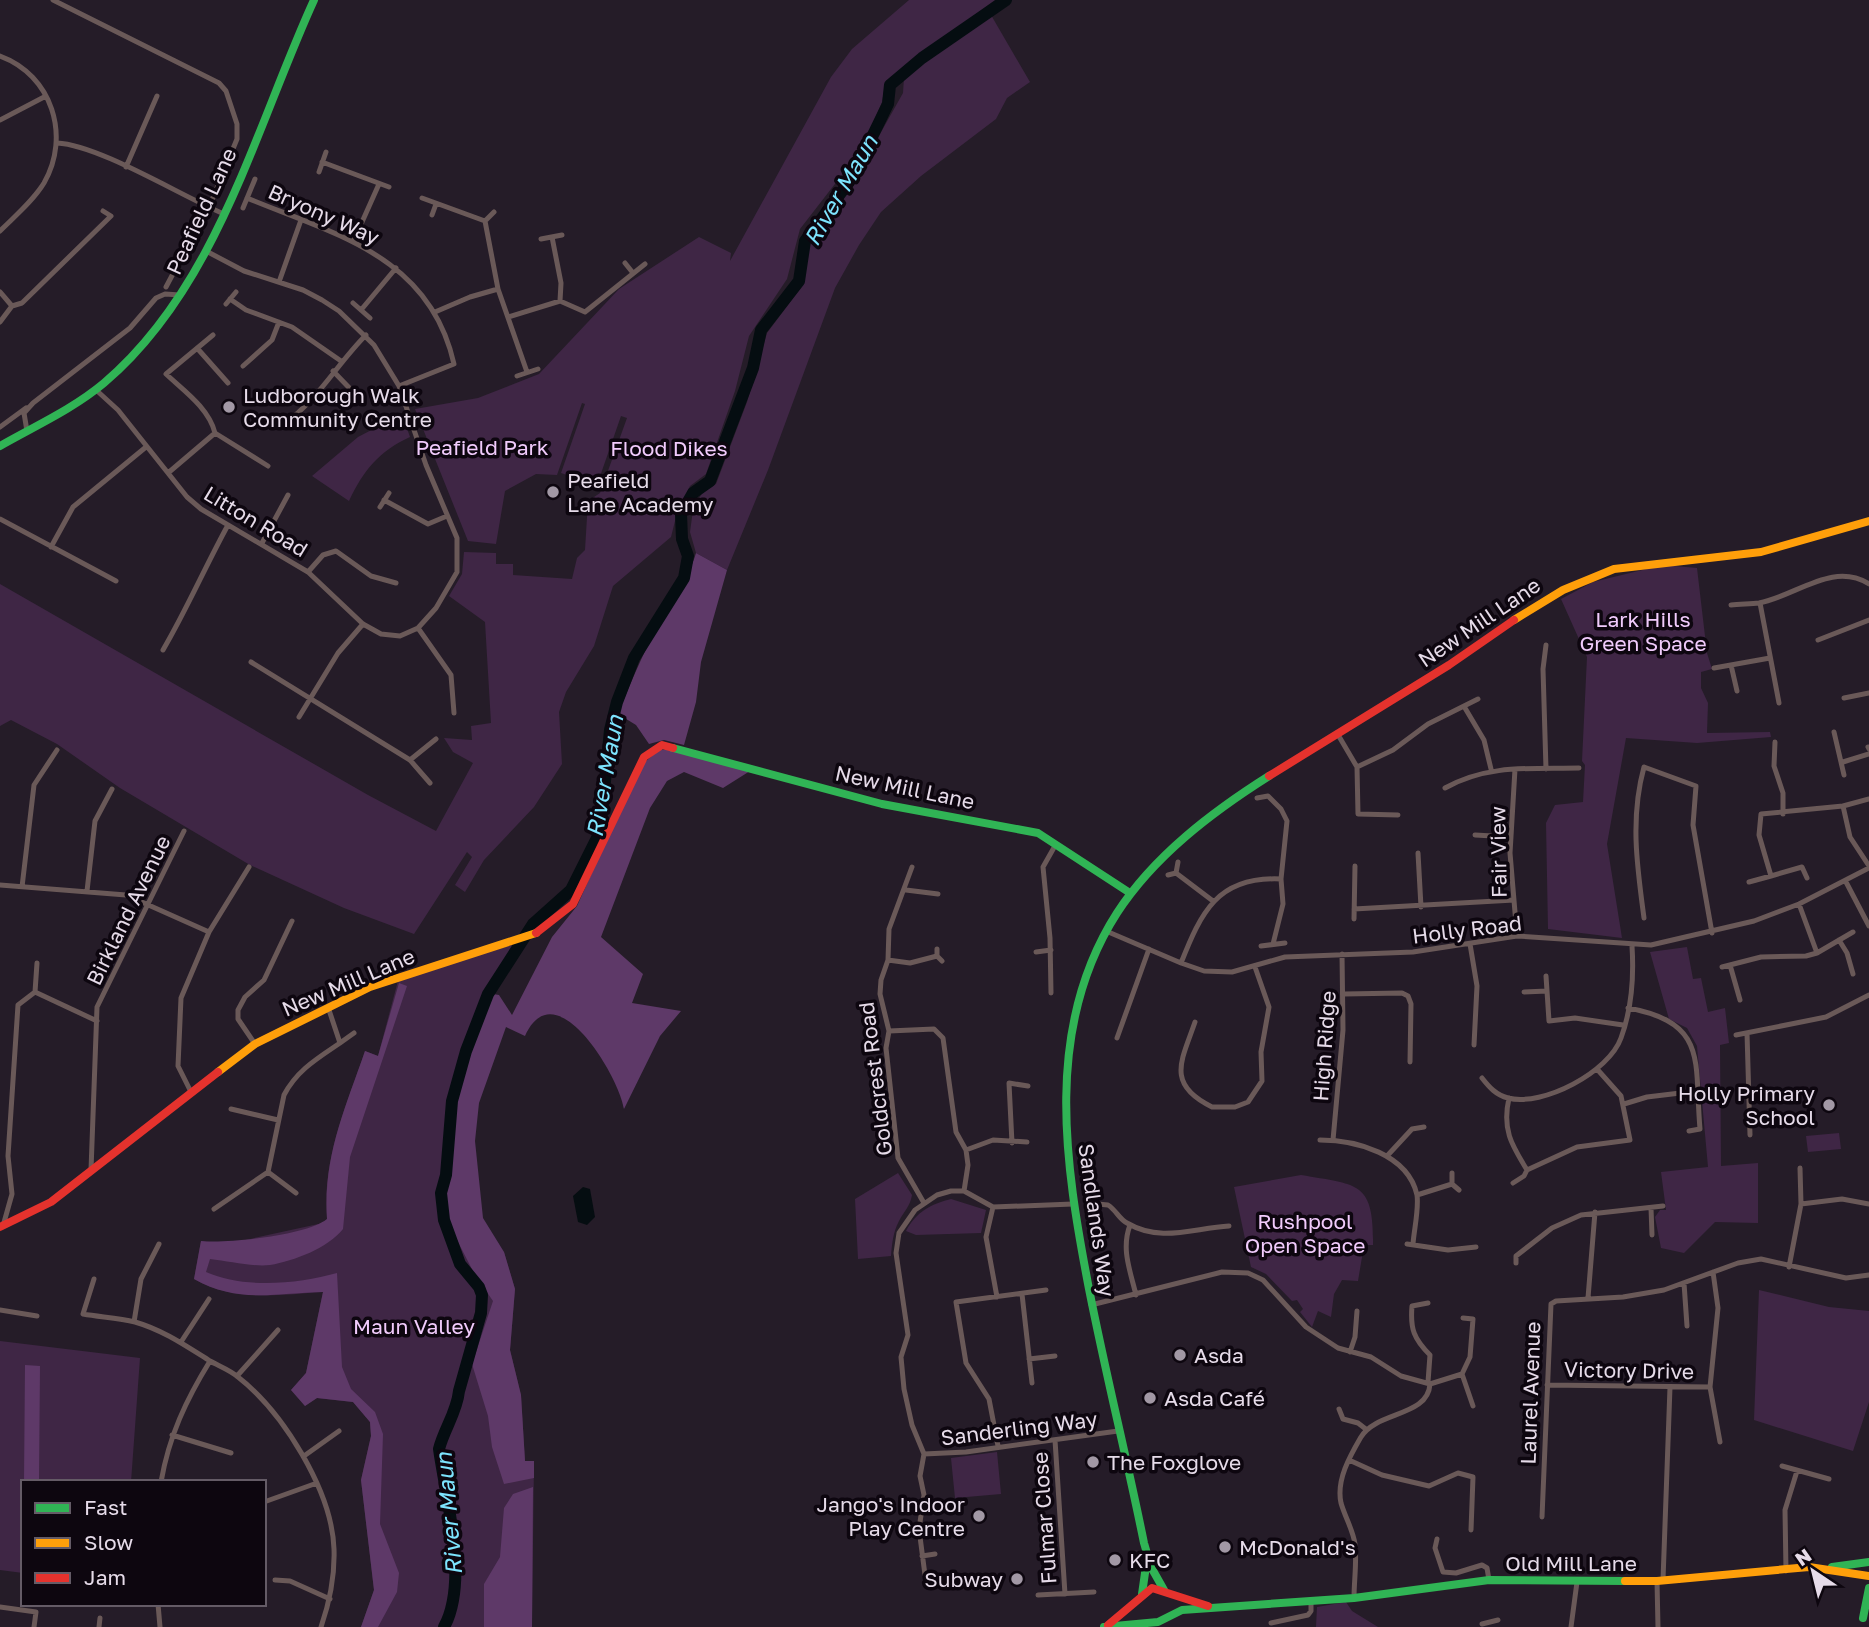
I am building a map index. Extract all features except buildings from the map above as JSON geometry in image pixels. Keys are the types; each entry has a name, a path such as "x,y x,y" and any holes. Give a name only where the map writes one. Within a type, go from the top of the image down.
{"street":[{"path":"53,0 223,86 239,131 208,207 166,286"},
{"name":"Peafield Lane","path":"0,446 95,389 136,352 180,295 224,214 275,82 314,0"},
{"path":"0,56 20,66 46,96 57,128 57,143 44,182 35,196 0,231"},
{"path":"0,120 46,96"},
{"path":"126,167 157,96"},
{"path":"144,100 153,104"},
{"path":"57,143 71,144 126,167 224,214"},
{"path":"319,172 326,152"},
{"path":"322,162 389,187"},
{"name":"Bryony Way","path":"243,208 255,179"},
{"path":"354,240 379,184"},
{"name":"Bryony Way","path":"247,198 354,240 396,268 435,312 454,364 399,386"},
{"path":"422,198 485,221"},
{"path":"432,215 436,204"},
{"path":"0,322 12,306 22,303 111,216 103,211"},
{"path":"485,221 494,212"},
{"path":"279,282 301,220"},
{"path":"485,221 498,289 527,372"},
{"path":"541,239 562,235"},
{"path":"552,237 561,283 560,301"},
{"path":"206,251 244,271 322,300 366,335 399,386 457,538 457,572 436,608 418,628 451,675 454,713"},
{"path":"625,263 633,273"},
{"path":"508,317 560,301 585,312 645,264"},
{"path":"361,310 396,268"},
{"path":"435,312 498,289"},
{"path":"0,292 12,306"},
{"path":"236,292 228,302 279,322 341,361"},
{"path":"0,427 130,328 156,298 165,294 180,295"},
{"path":"353,303 370,318"},
{"path":"243,366 272,340 279,322"},
{"path":"213,335 166,374 194,401 212,423 215,433 268,466"},
{"path":"293,417 366,335"},
{"path":"197,348 228,383"},
{"path":"246,353 251,359"},
{"path":"517,376 538,369"},
{"path":"333,371 358,390 360,398"},
{"name":"Litton Road","path":"95,389 118,410 194,503 308,572 363,624 391,636 410,634 418,628"},
{"path":"27,431 24,418 29,406"},
{"path":"299,412 305,418"},
{"path":"168,473 215,433"},
{"path":"51,547 74,507 146,447"},
{"path":"380,507 388,493"},
{"path":"262,543 288,495"},
{"path":"384,500 428,524 447,516"},
{"path":"0,519 116,581"},
{"name":"New Mill Lane","path":"2,1227 51,1202 255,1044 328,1007 424,967 513,943 541,931 573,904 635,772 644,757 662,746 882,803 1038,833 1130,893 1169,850 1211,813 1337,733 1468,655 1552,594 1587,578 1653,561 1721,558 1792,547 1869,521"},
{"path":"163,650 190,605 203,569 228,525"},
{"path":"308,572 323,555 336,551 372,576 396,583"},
{"path":"1731,605 1760,603 1840,574 1857,576 1869,584"},
{"path":"1760,603 1779,703"},
{"path":"1818,640 1869,620"},
{"path":"299,718 338,653 363,624"},
{"path":"1546,645 1546,769"},
{"path":"1535,656 1545,656"},
{"path":"1714,668 1770,657"},
{"path":"251,662 410,760 430,783"},
{"path":"1731,665 1737,691"},
{"path":"1844,698 1869,693"},
{"path":"1357,767 1393,750 1429,724 1465,708 1478,699"},
{"path":"1465,708 1484,740 1492,769"},
{"path":"1834,732 1844,775"},
{"path":"1337,733 1357,767 1358,814 1398,815"},
{"path":"410,760 436,739"},
{"path":"1775,742 1773,766 1783,793 1783,814"},
{"path":"22,887 34,785 57,750"},
{"path":"1843,762 1869,750"},
{"path":"1644,918 1635,843 1636,797 1644,767 1696,786 1693,825 1712,933"},
{"path":"1445,788 1466,776 1492,769 1579,768"},
{"name":"Fair View","path":"1515,769 1511,837 1517,936"},
{"path":"1268,796 1272,787"},
{"path":"88,891 95,821 112,789"},
{"path":"1257,798 1268,796"},
{"path":"1268,796 1281,809 1287,821 1281,879 1283,904 1273,944"},
{"path":"1771,876 1759,835 1761,814 1783,814 1843,806 1869,799"},
{"path":"1843,806 1850,837 1869,867"},
{"name":"Birkland Avenue","path":"91,1170 97,1007 146,902 184,831"},
{"path":"1475,835 1511,837"},
{"path":"1051,993 1051,950 1043,867 1056,845"},
{"path":"1418,853 1421,907"},
{"path":"1176,873 1178,862"},
{"path":"1354,919 1355,866"},
{"path":"191,1092 178,1066 181,998 209,932 249,867"},
{"name":"Goldcrest Road","path":"912,867 906,890 889,929 888,960 880,995 889,1031 886,1048 898,1158 924,1203"},
{"path":"1749,882 1802,867 1807,878"},
{"name":"Holly Road","path":"1106,931 1205,971 1232,972 1285,957 1413,952 1517,936 1561,937 1632,946 1712,933 1799,904 1869,867"},
{"path":"1176,873 1213,901"},
{"path":"1168,875 1176,873"},
{"path":"1181,963 1197,921 1213,901 1251,881 1281,879"},
{"path":"1846,881 1869,926"},
{"path":"0,885 126,895 209,932"},
{"path":"906,890 938,894"},
{"name":"Sandlands Way","path":"1130,893 1106,931 1086,978 1067,1060 1066,1102 1073,1203 1091,1305 1118,1431 1135,1493 1147,1559"},
{"path":"1354,909 1514,900"},
{"path":"1799,904 1817,953"},
{"path":"255,1044 238,1019 237,1010 264,980 292,921"},
{"path":"1722,968 1761,957 1806,956 1817,953 1853,932"},
{"path":"1839,940 1847,953 1853,974"},
{"path":"1261,946 1285,943"},
{"path":"1470,944 1477,986 1474,1045"},
{"path":"1482,1078 1498,1094 1509,1098 1526,1098 1570,1087 1597,1069 1621,1038 1634,982 1632,946"},
{"path":"1117,1038 1149,949"},
{"path":"1036,952 1051,950"},
{"path":"888,960 911,963 937,952 942,961"},
{"name":"High Ridge","path":"1333,1140 1344,994 1342,954"},
{"path":"2,1227 12,1194 8,1156 18,1005 35,992 37,963"},
{"path":"1730,965 1740,1000"},
{"path":"1195,1022 1179,1069 1182,1080 1212,1107 1235,1107 1248,1102 1262,1081 1261,1052 1269,1016 1255,967"},
{"path":"1546,976 1549,1021 1575,1018 1623,1025"},
{"path":"1524,992 1547,991"},
{"path":"35,992 97,1021"},
{"path":"1344,994 1402,993 1408,996 1411,1004 1410,1062"},
{"path":"1736,1035 1826,1017 1869,995"},
{"path":"328,1007 340,1043"},
{"path":"1628,1008 1650,1012 1680,1028 1693,1046 1700,1129 1689,1131"},
{"path":"889,1031 934,1029 943,1038 956,1132 966,1150 968,1165 964,1191"},
{"path":"214,1209 268,1172 284,1095 298,1074 354,1032"},
{"path":"1474,1032 1484,1032"},
{"path":"1747,1033 1750,1135"},
{"path":"1513,1182 1524,1176 1527,1170 1577,1147 1630,1140 1621,1096 1597,1069"},
{"path":"1012,1143 1009,1083 1028,1086"},
{"path":"1624,1104 1647,1097 1697,1091"},
{"path":"1509,1098 1504,1120 1513,1146 1527,1170"},
{"path":"231,1109 278,1120"},
{"path":"1749,1123 1759,1123"},
{"path":"1387,1156 1412,1129 1424,1127"},
{"path":"966,1150 993,1140 1027,1142"},
{"path":"1320,1140 1364,1145 1387,1156 1405,1174 1417,1195 1410,1244 1448,1250 1476,1247"},
{"path":"1789,1267 1801,1204 1800,1168"},
{"path":"268,1172 296,1193"},
{"path":"1452,1173 1452,1184 1459,1190"},
{"path":"1417,1195 1452,1184"},
{"path":"924,1203 937,1195 964,1191 993,1207 1073,1203"},
{"path":"1801,1204 1842,1199 1869,1204"},
{"name":"Sanderling Way","path":"924,1203 911,1214 899,1233 896,1252 908,1329 901,1357 904,1389 912,1425 924,1454 920,1476 924,1495 919,1529 925,1575"},
{"path":"1087,1203 1108,1205 1130,1225 1170,1236 1229,1226"},
{"path":"1517,1263 1516,1256 1552,1228 1595,1212 1663,1206"},
{"path":"993,1207 986,1237 997,1297"},
{"path":"1651,1208 1653,1235"},
{"path":"1588,1298 1595,1212"},
{"path":"1130,1225 1125,1239 1126,1255 1136,1294"},
{"path":"134,1322 141,1279 159,1244"},
{"name":"Laurel Avenue","path":"1542,1517 1551,1304 1556,1301 1623,1297 1664,1290 1713,1272 1761,1259 1846,1278 1869,1275"},
{"path":"1091,1305 1222,1272 1248,1273 1264,1280 1306,1327 1338,1348 1371,1357 1413,1381 1429,1383 1462,1374"},
{"path":"1713,1272 1718,1308 1710,1387 1720,1442"},
{"path":"94,1279 83,1314 134,1322 181,1342 237,1376 278,1417 304,1456 317,1483 334,1546 331,1599 321,1627"},
{"path":"1684,1283 1687,1326"},
{"path":"998,1446 989,1399 966,1363 956,1302 1046,1290"},
{"path":"1022,1294 1032,1383"},
{"path":"181,1342 209,1298"},
{"path":"1354,1598 1355,1544 1341,1501 1340,1487 1349,1460 1367,1430 1379,1420 1420,1404 1427,1398 1430,1355 1417,1341 1410,1326 1412,1306 1428,1303"},
{"path":"0,1310 37,1316"},
{"path":"1350,1352 1355,1337 1357,1311"},
{"path":"1473,1406 1462,1374 1470,1357 1474,1319 1480,1313"},
{"path":"1463,1318 1474,1319"},
{"path":"237,1376 278,1330"},
{"path":"1029,1359 1055,1356"},
{"path":"161,1480 172,1435 182,1409 210,1361"},
{"name":"Victory Drive","path":"1547,1385 1710,1387"},
{"path":"1658,1627 1670,1387"},
{"path":"1339,1409 1342,1422 1358,1423 1367,1430"},
{"path":"304,1456 339,1431"},
{"name":"Sanderling Way","path":"924,1454 1118,1431"},
{"path":"172,1435 231,1452"},
{"name":"Fulmar Close","path":"1055,1440 1065,1594"},
{"path":"1349,1460 1382,1475 1429,1486 1458,1473 1473,1478 1471,1527 1461,1525"},
{"path":"1783,1466 1829,1479"},
{"path":"1786,1571 1785,1510 1797,1471"},
{"path":"266,1501 317,1483"},
{"path":"1437,1539 1435,1548 1443,1572 1456,1573 1482,1565 1487,1568 1489,1580"},
{"path":"922,1556 935,1554"},
{"path":"1147,1559 1173,1603 1167,1620"},
{"path":"1147,1559 1140,1597 1140,1614 1152,1624"},
{"name":"Old Mill Lane","path":"1105,1627 1152,1624 1167,1620 1182,1610 1354,1598 1489,1580 1660,1581 1831,1568 1851,1562 1869,1562"},
{"name":"Old Mill Lane","path":"1831,1568 1869,1576"},
{"path":"275,1580 290,1581 331,1599"},
{"path":"1571,1627 1577,1582"},
{"name":"Old Mill Lane","path":"1105,1627 1152,1588 1213,1607"},
{"path":"1863,1618 1869,1588"},
{"name":"Fulmar Close","path":"1038,1595 1094,1592"},
{"path":"1271,1623 1278,1618 1308,1615 1311,1611 1311,1600"},
{"path":"158,1606 160,1627"},
{"path":"0,1607 36,1612 34,1627"},
{"path":"1858,1627 1869,1610"},
{"path":"99,1627 100,1618"},
{"path":"1482,1625 1490,1625 1498,1620"}],"green space":[{"path":"909,0 995,0 886,81 882,102 862,149 800,229 787,279 749,336 735,391 706,474 690,486 677,513 671,537 613,586 594,646 566,692 559,712 562,764 534,807 484,860 465,892 455,885 472,857 467,852 414,934 344,908 250,865 120,788 57,744 11,720 0,726 0,584 368,795 436,831 473,763 453,752 444,738 472,740 471,726 491,723 485,622 449,596 462,574 464,552 496,553 496,564 513,564 513,575 572,579 577,558 585,550 588,501 600,493 627,418 621,416 597,485 561,473 585,404 582,403 557,475 536,474 505,491 496,544 468,541 415,409 478,398 539,374 619,289 699,237 731,253 730,261 831,77 852,49"},
{"path":"991,15 1030,82 1007,98 996,119 921,176 881,212 859,245 835,288 768,470 727,570 696,553 690,532 693,510 702,493 716,484 747,402 767,333 802,286 808,241 853,182 903,93 904,78 931,55"},
{"path":"402,414 410,437 389,449 373,463 349,501 312,476 358,437"},
{"name":"Lark Hills Green Space","path":"1663,565 1697,568 1707,653 1712,669 1701,672 1701,688 1708,703 1707,733 1770,732 1771,737 1697,743 1626,738 1607,844 1622,938 1548,929 1546,823 1555,805 1583,802 1585,765 1582,761 1587,657 1561,599 1593,582"},
{"name":"Maun Valley","path":"516,944 489,985 449,1101 445,1194 440,1208 450,1225 504,1252 515,1289 510,1350 521,1395 525,1461 534,1461 532,1627 361,1627 374,1590 361,1480 371,1436 370,1422 353,1402 317,1398 305,1406 291,1390 306,1373 323,1292 257,1295 209,1286 194,1279 201,1241 227,1244 323,1223 327,1219 328,1175 343,1113 365,1051 378,1056 399,977"},
{"path":"1687,947 1693,979 1701,978 1708,1012 1725,1008 1729,1043 1720,1045 1721,1166 1758,1163 1758,1223 1715,1222 1684,1253 1661,1248 1655,1217 1660,1210 1666,1210 1661,1172 1708,1167 1697,1046 1687,1028 1669,1019 1650,952"},
{"path":"1839,1133 1841,1149 1808,1152 1806,1136"},
{"path":"898,1173 912,1195 895,1229 891,1256 858,1259 855,1199"},
{"name":"Rushpool Open Space","path":"1301,1175 1336,1181 1359,1190 1366,1197 1373,1224 1373,1245 1364,1245 1358,1281 1342,1280 1334,1294 1331,1317 1318,1311 1312,1327 1300,1312 1303,1309 1297,1300 1292,1301 1266,1274 1251,1267 1234,1187"},
{"path":"951,1199 986,1210 981,1233 916,1235 906,1231 914,1219 925,1210"},
{"path":"1759,1290 1829,1307 1869,1311 1869,1402 1853,1451 1754,1420"},
{"path":"0,1341 140,1358 131,1480 21,1480 21,1573 0,1570"},
{"path":"997,1452 1001,1494 955,1498 951,1458"},
{"path":"1346,1602 1352,1611 1378,1627 1316,1627 1317,1607"}],"shaded area":[{"path":"696,553 727,570 701,662 696,702 684,745 664,740 649,744 636,725 618,714 646,649 686,577"},
{"path":"672,749 750,771 723,788 684,772 667,781 650,808 601,937 643,974 632,1003 681,1011 660,1036 624,1109 611,1074 584,1035 568,1021 552,1015 538,1019 525,1036 506,1027 479,1103 475,1141 483,1218 504,1252 515,1289 510,1350 521,1395 525,1461 534,1461 534,1478 504,1484 472,1364 493,1301 475,1275 441,1209 445,1194 450,1120 487,993 499,995 512,1015 552,937 577,906 640,766 659,750"},
{"path":"399,983 407,986 350,1157 343,1229 320,1248 289,1260 270,1265 248,1265 210,1259 206,1272 254,1283 305,1280 337,1273 342,1367 351,1389 375,1412 383,1434 380,1524 399,1573 397,1592 378,1627 361,1627 374,1590 361,1480 371,1436 370,1422 353,1402 317,1398 305,1406 291,1390 306,1373 323,1292 241,1294 210,1287 194,1279 201,1241 229,1241 286,1234 317,1225 327,1219 328,1174 343,1113 365,1051 378,1056"},
{"path":"583,1187 590,1189 595,1217 587,1225 578,1222 573,1196"},
{"path":"25,1365 40,1366 39,1480 24,1480"},
{"path":"533,1487 532,1627 484,1627 484,1584 500,1557 504,1508 513,1494"}],"waterway":[{"name":"River Maun","path":"444,1627 455,1587 455,1564 439,1449 456,1406 481,1313 482,1295 479,1287 460,1264 444,1220 441,1193 446,1175 452,1101 466,1051 488,994 533,924 571,890 600,832 610,730 617,702 634,658 684,578 688,556 682,539 681,514 693,493 710,481 753,368 761,330 799,281 805,241 852,178 888,104 890,85 922,58 1006,0"}],"traffic: fast":[{"path":"0,446 67,409 104,383 143,344 176,301 205,254 229,204 314,0"},
{"path":"673,748 882,804 1038,833 1130,893"},
{"path":"1164,1590 1151,1567 1144,1543 1080,1242 1068,1145 1066,1097 1069,1050 1078,1003 1094,957 1117,913 1132,892 1185,837 1269,776"},
{"path":"1142,1594 1147,1559"},
{"path":"1832,1567 1869,1562"},
{"path":"1104,1627 1158,1622 1182,1610 1354,1598 1489,1580 1625,1581"},
{"path":"1863,1618 1869,1588"}],"traffic: slow":[{"path":"1514,620 1563,590 1614,569 1761,552 1869,521"},
{"path":"218,1072 255,1044 370,987 536,933"},
{"path":"1625,1581 1657,1581 1809,1567 1869,1576"}],"traffic: jam":[{"path":"1269,776 1449,665 1514,620"},
{"path":"536,933 573,904 644,757 662,745 673,748"},
{"path":"0,1227 51,1202 218,1072"},
{"path":"1108,1625 1152,1588 1208,1606"}],"place":[{"name":"Ludborough Walk Community Centre","path":"229,407"},
{"name":"Peafield Lane Academy","path":"553,492"},
{"name":"Holly Primary School","path":"1829,1105"},
{"name":"Asda","path":"1180,1355"},
{"name":"Asda Café","path":"1150,1398"},
{"name":"The Foxglove","path":"1093,1462"},
{"name":"Jango's Indoor Play Centre","path":"979,1516"},
{"name":"McDonald's","path":"1225,1547"},
{"name":"KFC","path":"1115,1560"},
{"name":"Subway","path":"1017,1579"}],"park label":[{"name":"Peafield Park","path":"482,447"},
{"name":"Flood Dikes","path":"669,448"}]}
